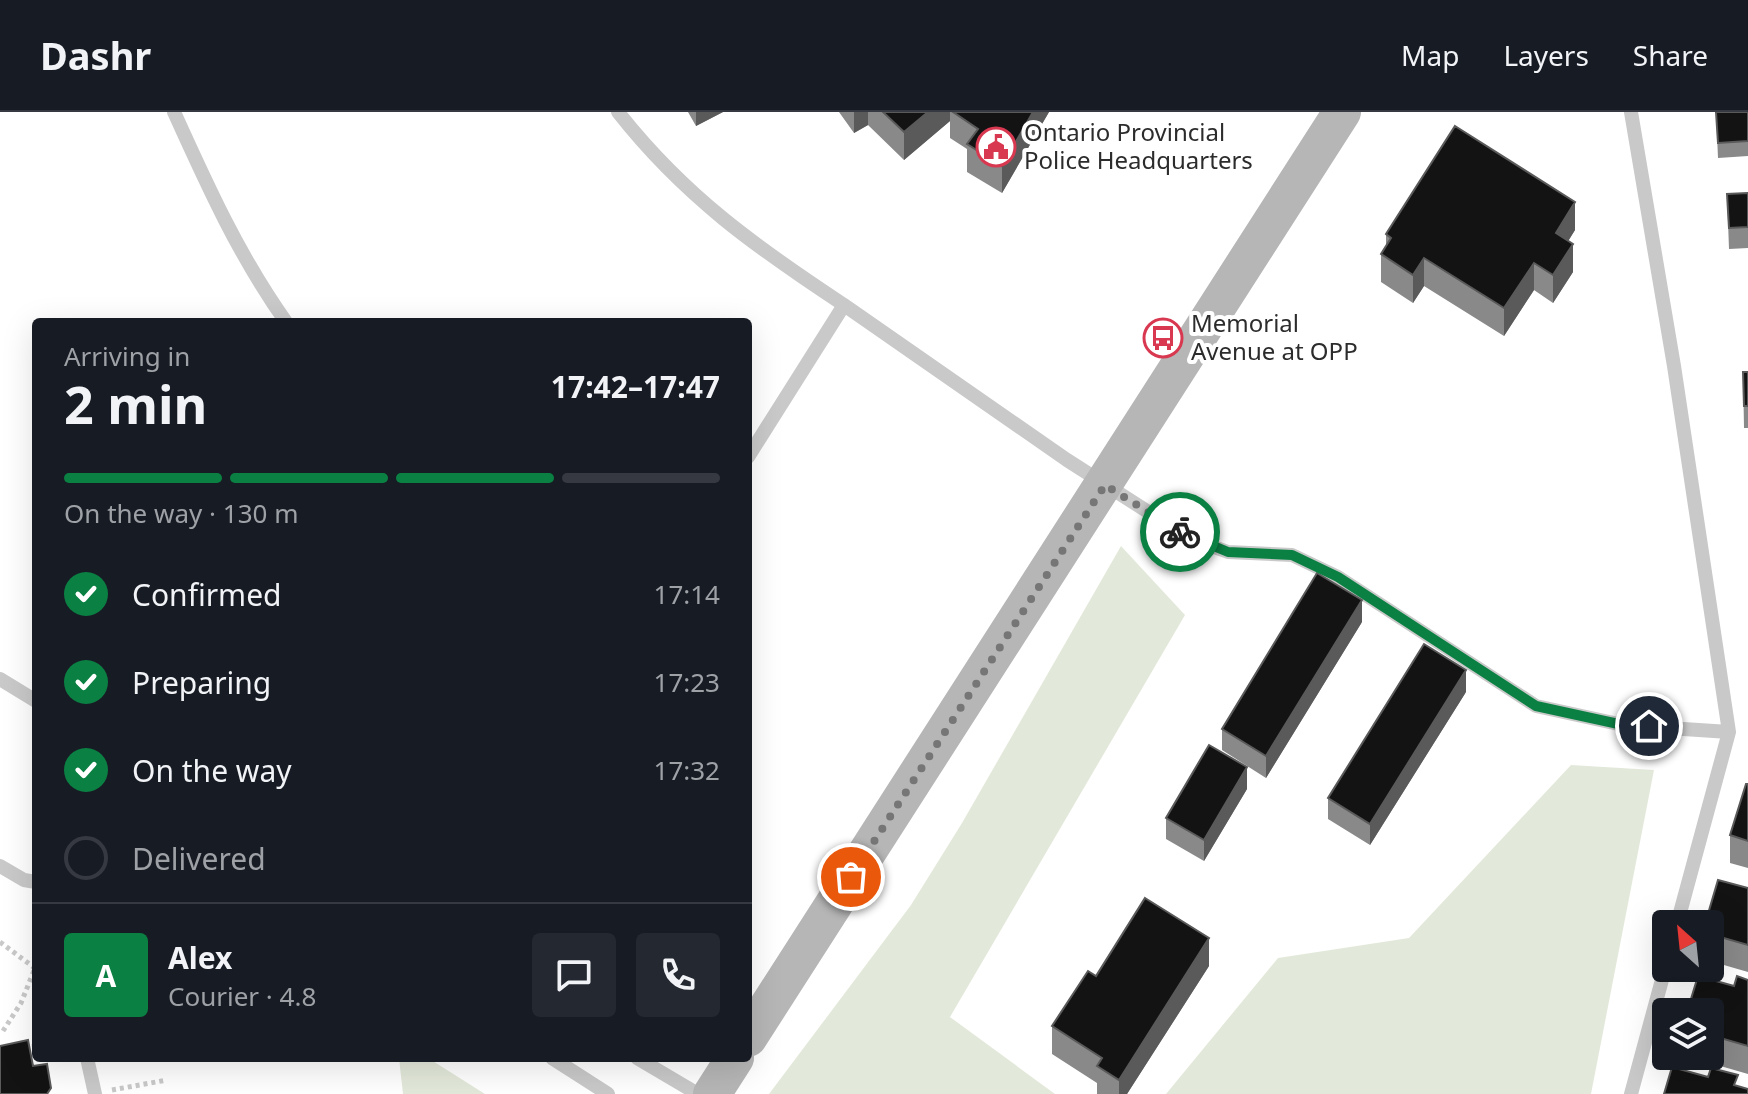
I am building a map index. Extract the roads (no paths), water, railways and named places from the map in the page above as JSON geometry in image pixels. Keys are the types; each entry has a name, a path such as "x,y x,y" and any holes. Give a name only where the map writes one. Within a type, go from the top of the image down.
{"main road":[{"path":"752,1032 1342,112"},
{"path":"712,1094 732,1062"}],"lane":[{"path":"174,112 230,233 259,284 283,318"},
{"path":"618,112 668,170 713,213 783,265 1105,485 1189,538 1228,552 1292,555 1338,577 1536,706 1623,725 1729,732"},
{"path":"1631,112 1674,366 1729,732 1681,910"},
{"path":"752,451 844,305"},
{"path":"0,679 32,699"},
{"path":"0,866 32,881"},
{"path":"1631,1094 1661,982"},
{"path":"88,1062 95,1094"},
{"path":"558,1062 608,1094"},
{"path":"644,1062 698,1094"}],"place":[{"name":"Ontario Provincial Police Headquarters","path":"996,147"},
{"name":"Memorial Avenue at OPP","path":"1163,338"}]}
